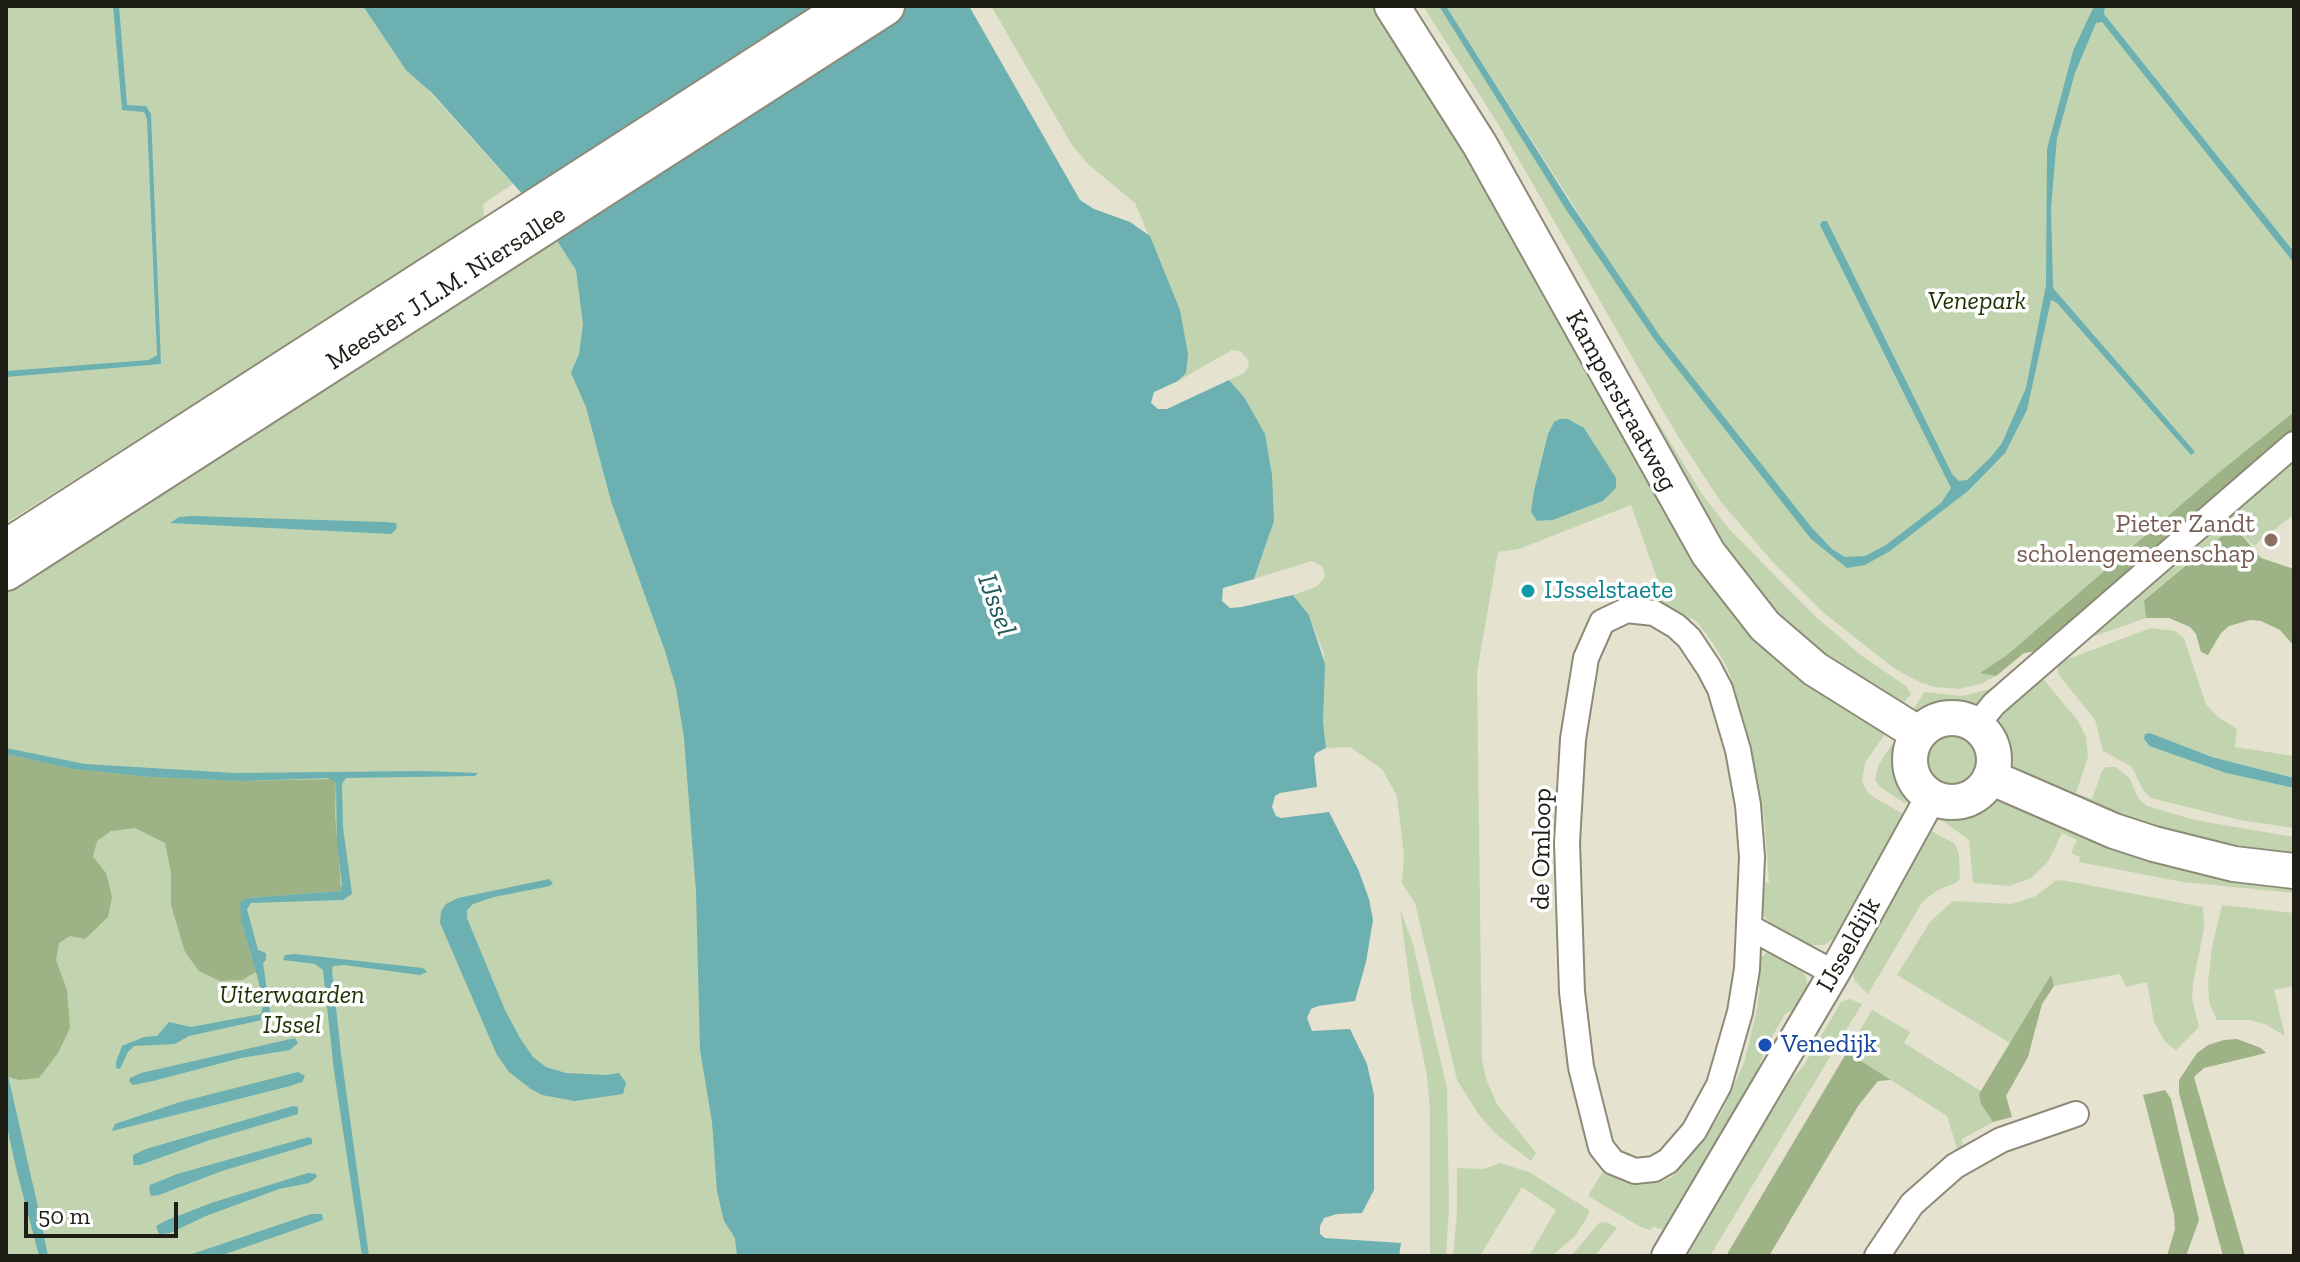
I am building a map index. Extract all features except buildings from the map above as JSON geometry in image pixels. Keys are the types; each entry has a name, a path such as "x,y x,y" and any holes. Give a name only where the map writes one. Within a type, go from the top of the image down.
{"main road":[{"name":"Meester J.L.M. Niersallee","path":"6,571 885,6"},
{"name":"Kamperstraatweg","path":"1392,6 1480,145 1708,553 1765,626 1815,669 1919,734"},
{"path":"1955,718 1976,726 1988,739 1993,751 1990,777 1981,790 1959,801 1947,802 1931,797 1915,782 1911,770 1910,758 1919,734 1941,719 1955,718"},
{"path":"1990,777 2114,831 2154,844 2234,864 2294,871"}],"street":[{"name":"Meester J.L.M. Niersallee","path":"6,541 837,6"},
{"path":"1976,726 1994,704 2294,444"},
{"name":"de Omloop","path":"1627,610 1654,613 1676,626 1689,638 1720,689 1738,750 1748,805 1752,857 1751,928 1747,969 1729,1053 1719,1085 1701,1121 1662,1166 1635,1171 1613,1162 1601,1147 1592,1121 1576,1036 1569,952 1567,842 1573,739 1586,658 1602,622 1627,610"},
{"name":"IJsseldijk","path":"1667,1256 1834,973 1931,797"},
{"path":"1751,928 1834,973"},
{"path":"1877,1256 1912,1204 1955,1166 2001,1140 2076,1114"}],"green space":[{"path":"6,6 408,6 428,90 513,184 483,204 484,216 473,227 6,523"},
{"path":"991,6 1374,6 1437,99 1650,476 1885,734 1865,763 1862,781 1868,793 1905,815 1845,930 1824,945 1803,945 1776,930 1762,914 1760,885 1769,882 1764,818 1748,734 1728,669 1697,622 1692,618 1684,621 1661,608 1662,593 1631,505 1519,549 1498,552 1477,672 1482,1059 1486,1079 1497,1104 1536,1153 1531,1161 1496,1134 1479,1115 1457,1080 1415,903 1402,883 1404,855 1397,796 1382,769 1350,747 1326,748 1323,722 1324,654 1309,615 1293,595 1318,586 1325,576 1323,567 1312,561 1254,579 1268,539 1244,397 1229,380 1244,373 1249,366 1248,360 1240,351 1232,350 1178,381 1186,373 1180,310 1135,203 1088,164 1072,145","holes":["1616,488 1603,501 1553,520 1537,521"]},
{"name":"Venepark","path":"1423,6 1439,6 1616,272 1446,6 2294,6 2294,418 2006,657 1981,673 1996,676 1959,689 1922,683 1895,669 1825,614 1771,560 1721,502 1677,435 1500,127"},
{"name":"Uiterwaarden IJssel","path":"557,239 566,241 609,350 876,1256 6,1256 6,592"},
{"path":"1651,411 1702,494 1729,529 1816,617 1862,656 1906,686 1911,694 1900,708 1859,684 1785,625 1737,572 1644,416"},
{"path":"2294,412 2294,433 2047,649 2024,653 1996,676 1980,673 2006,656 2211,479"},
{"path":"2294,455 2294,514 2254,546 2234,526 2144,599 2146,618 2095,636 2089,632"},
{"path":"2234,526 2261,558 2294,569 2294,646 2280,630 2261,621 2250,620 2229,626 2208,655 2201,652 2196,634 2190,627 2169,618 2146,618 2144,600"},
{"path":"2151,628 2175,631 2184,638 2206,704 2218,717 2237,729 2235,747 2294,756 2294,778 2212,757 2150,733 2145,742 2226,773 2294,788 2294,828 2240,820 2151,798 2143,790 2132,767 2103,751 2095,720 2059,675 2057,666 2060,662"},
{"path":"2040,675 2078,721 2086,737 2088,757 2076,793 2092,799 2102,771 2106,767 2116,767 2130,779 2138,798 2147,806 2195,820 2294,837 2294,860 2175,839 2016,772 2004,754 1997,735 1997,721 2002,710"},
{"path":"1998,687 1972,709 1912,712 1924,692 1962,696"},
{"path":"1952,732 1972,740 1980,760 1972,780 1952,788 1932,780 1924,760 1932,740"},
{"path":"1892,744 1900,759 1908,789 1906,804 1880,787 1875,779 1879,764"},
{"path":"6,754 73,769 150,777 242,781 333,779 336,782 335,814 341,889 249,898 241,921 256,972 242,980 220,981 199,971 185,952 171,905 171,872 165,843 135,828 111,831 97,841 93,857 106,873 112,897 108,917 85,939 70,936 59,943 56,960 67,990 70,1028 58,1053 39,1078 19,1080 8,1077"},
{"path":"1991,801 2007,802 2294,881 2294,893 2183,882 2079,862 2080,857 2071,853 2077,840 2062,833 2048,862 2031,878 2009,886 1973,883 1969,840 1940,819 1945,814"},
{"path":"1930,830 1955,844 1959,854 1960,878 1923,901 1868,994 1855,981 1851,968"},
{"path":"2055,881 2203,907 2204,928 2192,999 2199,1027 2176,1050 2165,1042 2154,1022 2147,982 2126,987 2120,974 2054,986 2051,976 2010,1043 1897,975 1930,922 1953,901 2012,904 2036,896"},
{"path":"2222,905 2294,913 2294,986 2274,990 2285,1036 2267,1025 2250,1020 2217,1020 2209,1002 2208,982"},
{"path":"1400,909 1413,944 1447,1088 1449,1208 1446,1256 1430,1256 1430,1110"},
{"path":"1768,952 1782,956 1801,969 1807,979 1807,993 1797,1008 1785,1014 1765,1049 1747,1101 1669,1231 1639,1226 1588,1196 1603,1171 1621,1181 1641,1185 1672,1177 1707,1135 1744,1063 1760,988 1753,981 1759,958"},
{"path":"2051,975 2054,986 2042,1004 2028,1057 2006,1096 2012,1117 1993,1122 1981,1104 1979,1094"},
{"path":"1850,999 1862,1004 1710,1256 1679,1256 1767,1108 1804,1065 1841,1002"},
{"path":"1872,1010 1910,1032 1904,1043 1981,1091 1981,1104 1993,1122 1962,1139 1963,1149 1958,1152 1947,1116 1847,1052"},
{"path":"2237,1039 2266,1053 2204,1068 2194,1077 2245,1256 2223,1256 2179,1093 2179,1080 2197,1053 2208,1045"},
{"path":"1847,1052 1891,1080 1878,1081 1858,1106 1769,1256 1726,1256"},
{"path":"2165,1090 2171,1099 2199,1220 2186,1256 2167,1256 2175,1229 2174,1214 2143,1095"},
{"path":"1500,1163 1529,1172 1589,1210 1575,1236 1552,1256 1529,1256 1556,1210 1522,1187 1481,1254 1483,1256 1453,1256 1457,1168 1484,1169"},
{"path":"1607,1222 1617,1228 1595,1256 1571,1256 1599,1223"}],"water":[{"path":"113,6 119,6 127,105 146,106 151,114 161,364 6,377 6,371 149,360 157,355 147,119 144,112 122,110"},
{"name":"IJssel","path":"363,6 969,6 1080,200 1094,209 1130,222 1150,236 1180,310 1188,354 1186,373 1178,381 1154,392 1151,403 1158,409 1167,409 1229,380 1244,397 1265,434 1272,475 1274,521 1254,579 1223,588 1222,601 1230,608 1242,607 1293,595 1309,615 1325,664 1323,722 1326,748 1314,757 1317,787 1280,793 1275,796 1272,807 1276,816 1281,818 1329,812 1358,869 1373,920 1355,1001 1318,1006 1311,1009 1307,1018 1312,1031 1350,1029 1367,1064 1374,1095 1374,1190 1362,1213 1324,1218 1320,1234 1325,1238 1401,1243 1399,1256 737,1256 735,1238 724,1221 717,1191 712,1122 700,1050 696,892 684,738 676,688 611,501 586,407 571,373 579,354 583,324 576,270 525,197 432,93 406,70"},
{"path":"1439,6 1446,6 1571,204 1660,336 1812,528 1832,549 1845,557 1865,556 1886,545 1941,503 1951,488 1820,225 1822,221 1827,221 1952,474 1959,481 1967,480 2002,443 2026,388 2046,285 2047,149 2073,51 2094,6 2105,6 2104,14 2294,252 2294,263 2102,22 2096,23 2075,73 2057,138 2051,208 2053,288 2195,452 2191,455 2057,303 2051,300 2027,410 2005,453 1968,491 1890,551 1865,565 1847,568 1811,539 1654,339 1565,208"},
{"path":"1568,419 1584,428 1616,478 1616,488 1603,501 1553,520 1537,521 1531,512 1534,491 1548,434 1554,422"},
{"path":"179,517 385,522 396,523 397,528 391,534 170,523"},
{"path":"2150,733 2212,757 2294,778 2294,788 2226,773 2149,746 2144,739 2145,734"},
{"path":"6,748 85,764 235,773 478,773 475,776 346,778 342,784 343,827 352,894 343,900 251,903 247,909 258,950 266,953 263,963 271,1018 189,1036 175,1044 134,1046 120,1069 116,1068 116,1062 122,1046 144,1037 157,1036 169,1022 191,1027 261,1014 263,1006 258,979 241,921 241,901 340,891 336,782 328,778 242,781 150,777 73,769 6,754"},
{"path":"549,879 553,883 550,886 473,904 467,910 467,918 505,1010 533,1057 546,1067 566,1073 619,1073 626,1083 623,1094 575,1101 542,1095 509,1072 497,1055 440,923 441,911 446,904 458,898"},
{"path":"285,955 423,968 427,972 420,975 344,965 333,966 332,970 369,1256 362,1256 334,1071 323,970 315,964 283,960"},
{"path":"295,1038 298,1043 290,1050 241,1058 133,1085 129,1081 141,1073"},
{"path":"6,1067 48,1256 39,1256 16,1168 6,1122"},
{"path":"298,1072 305,1076 302,1082 290,1086 112,1131 115,1124 180,1102"},
{"path":"298,1107 298,1114 134,1165 133,1155 146,1149"},
{"path":"309,1137 312,1144 151,1196 150,1185 177,1174"},
{"path":"308,1173 317,1177 309,1183 279,1189 170,1233 159,1234 156,1226 165,1221 211,1203"},
{"path":"311,1214 322,1214 323,1220 220,1256 186,1256"}],"place":[{"name":"Pieter Zandt scholengemeenschap","path":"2271,540"},
{"name":"IJsselstaete","path":"1528,591"},
{"name":"Venedijk","path":"1765,1045"}]}
